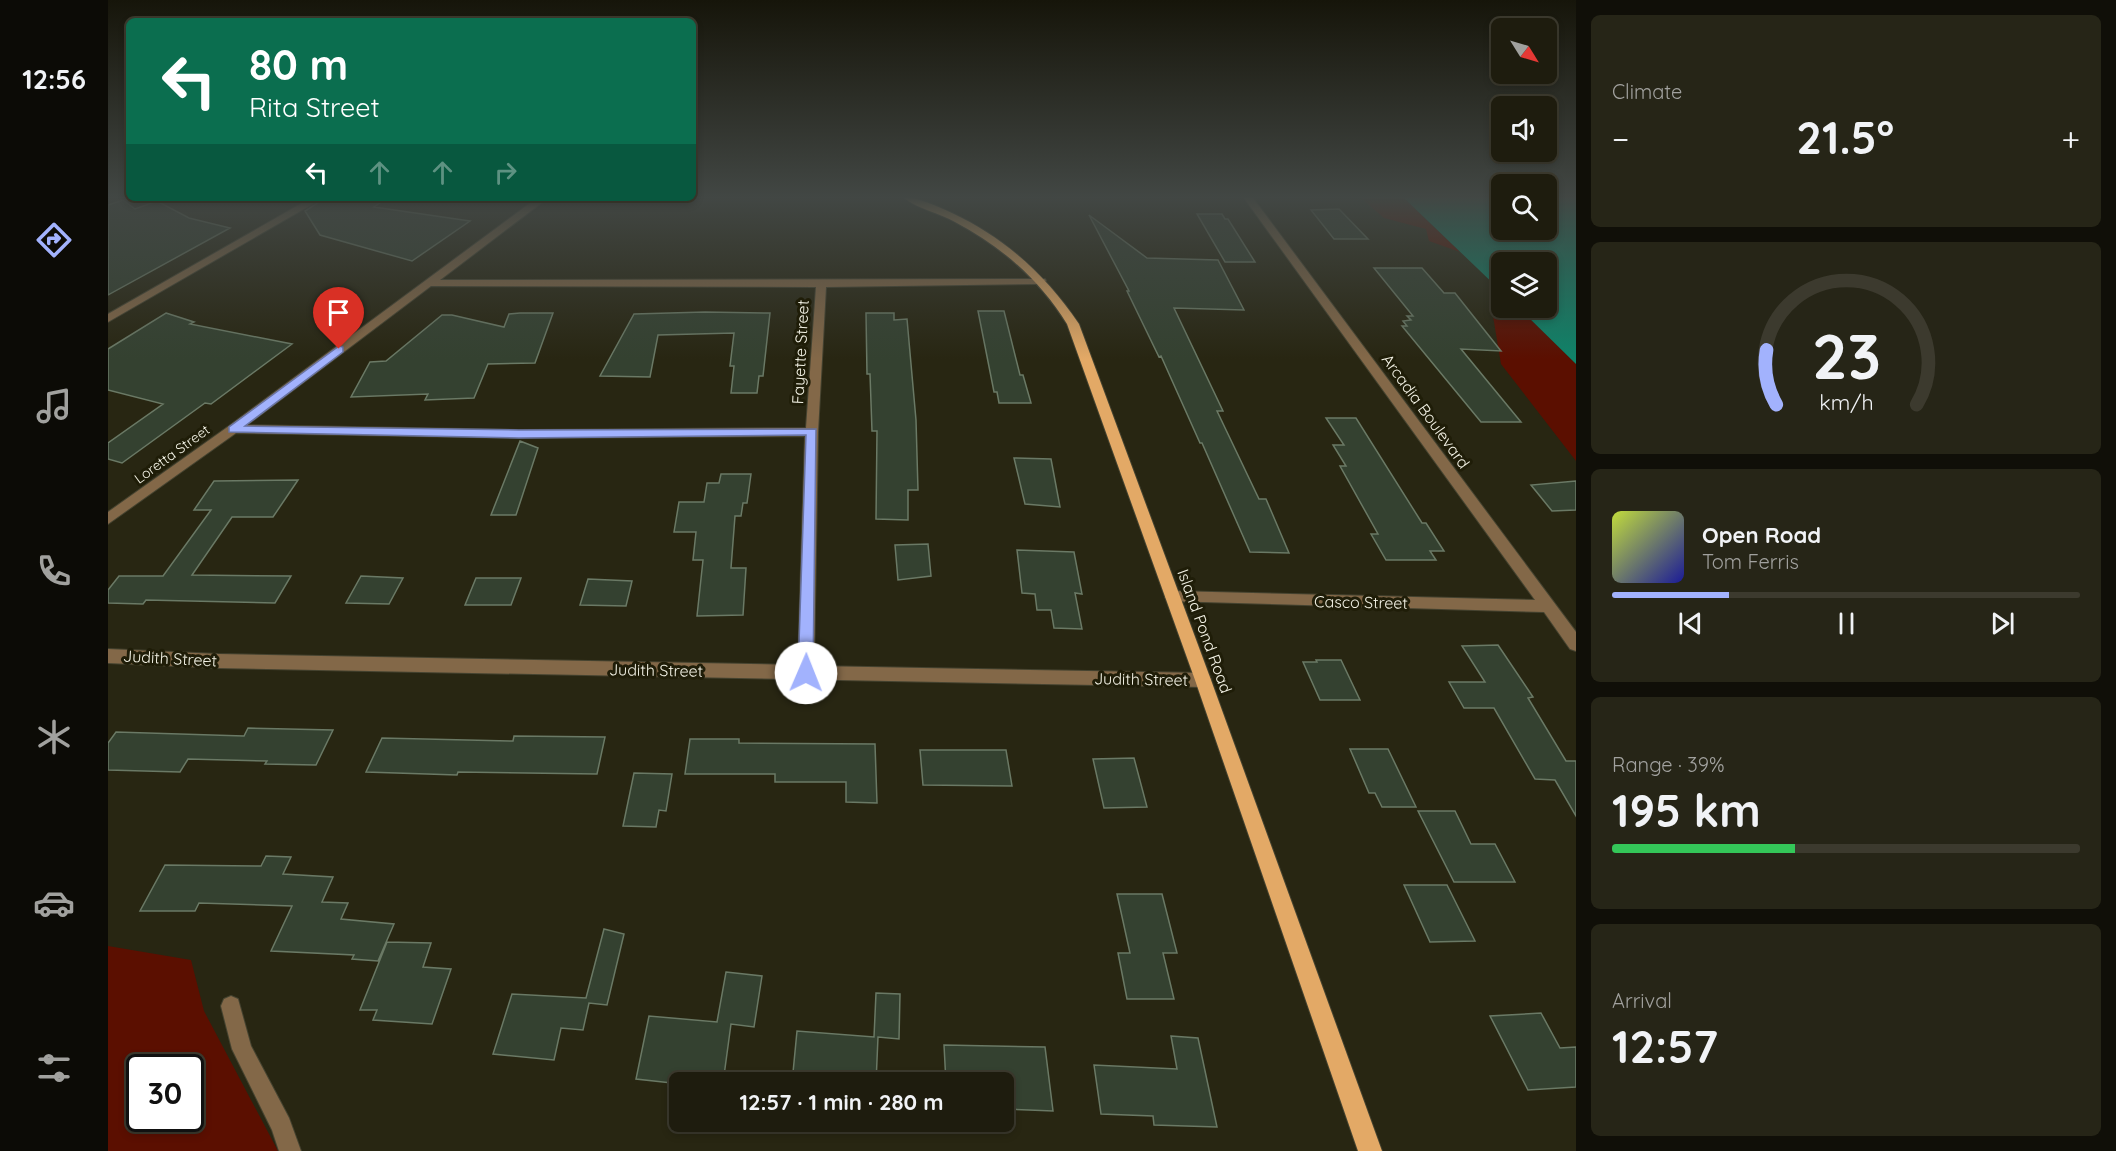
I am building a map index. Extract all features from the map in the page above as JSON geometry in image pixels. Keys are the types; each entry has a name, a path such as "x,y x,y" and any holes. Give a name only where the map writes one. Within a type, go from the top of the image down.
{"main road":[{"name":"Island Pond Road","path":"1006,252 1041,281 1063,307 1073,324 1203,680 1370,1151"}],"street":[{"path":"108,319 225,252"},
{"name":"Loretta Street","path":"108,519 470,252"},
{"name":"Arcadia Boulevard","path":"1287,252 1576,644"},
{"path":"428,283 821,284 1041,281"},
{"name":"Fayette Street","path":"806,673 812,432 821,284"},
{"path":"233,429 519,434 812,432"},
{"name":"Casco Street","path":"1173,597 1548,606"},
{"name":"Judith Street","path":"108,656 230,661 1203,680"}],"lane":[{"path":"231,1006 242,1048 281,1126 290,1151"}],"shaded area":[{"path":"1493,318 1529,318 1576,364 1576,461 1501,364"},
{"path":"108,946 191,960 204,1011 278,1151 108,1151"}],"water":[{"path":"1460,252 1576,252 1576,364 1529,318 1557,318 1557,252 1491,252 1491,281"}],"building":[{"path":"108,252 187,252 108,295"},
{"path":"379,252 425,252 412,261"},
{"path":"1108,252 1139,252 1147,258 1218,260 1244,310 1174,308 1223,411 1217,411 1259,499 1266,499 1289,553 1250,552 1202,443 1127,291 1129,291"},
{"path":"1219,252 1249,252 1255,262 1225,262"},
{"path":"1374,268 1422,268 1444,293 1455,293 1501,351 1461,349 1521,422 1481,422 1402,326 1407,326 1403,321 1411,320 1407,316 1413,316"},
{"path":"978,311 1004,311 1020,375 1023,375 1031,403 999,403 997,392 994,392"},
{"path":"166,313 194,322 190,324 292,344 211,404 205,403 122,463 108,459 108,443 163,404 108,390 108,349"},
{"path":"553,313 535,363 488,364 474,398 425,400 428,394 351,397 370,362 386,361 442,315 452,315 504,327 509,314"},
{"path":"770,313 763,376 759,376 757,393 731,393 734,366 730,366 734,333 658,335 650,377 600,376 634,314"},
{"path":"866,313 894,313 894,320 907,319 916,420 918,490 908,490 908,520 876,519 877,431 872,431 870,374 867,374"},
{"path":"1326,418 1356,418 1422,523 1426,523 1444,551 1430,551 1436,560 1386,560 1371,534 1378,534 1340,466 1346,466 1333,445 1344,445"},
{"path":"520,441 538,448 516,515 491,515"},
{"path":"1014,458 1051,459 1060,507 1025,504"},
{"path":"721,474 751,474 747,503 743,503 741,516 735,516 731,568 746,568 743,615 697,616 703,560 693,560 696,532 674,532 679,502 704,502 707,483 719,483"},
{"path":"298,480 273,517 232,517 192,575 291,576 275,603 146,600 143,604 108,603 108,590 119,576 163,576 211,510 194,510 214,481"},
{"path":"1576,481 1576,510 1552,511 1531,485"},
{"path":"928,544 931,576 898,580 895,545"},
{"path":"1017,550 1074,552 1082,594 1075,593 1082,629 1054,628 1051,610 1037,610 1035,594 1022,593"},
{"path":"361,576 403,578 389,604 346,603"},
{"path":"476,578 521,578 511,605 465,605"},
{"path":"588,579 632,581 626,606 580,605"},
{"path":"1498,645 1533,697 1528,698 1566,761 1576,761 1576,816 1555,780 1535,779 1494,708 1464,708 1449,682 1485,682 1462,646"},
{"path":"1316,660 1341,660 1360,700 1320,700 1303,662 1317,662"},
{"path":"248,728 333,730 316,765 188,759 180,772 108,770 108,743 116,732 244,736"},
{"path":"514,736 605,737 597,774 458,772 457,775 366,772 382,738 513,741"},
{"path":"690,739 739,739 739,743 875,744 877,803 846,802 846,782 775,782 775,774 685,774"},
{"path":"1350,749 1388,749 1416,807 1382,807 1375,793 1369,793"},
{"path":"920,750 1006,750 1012,786 923,785"},
{"path":"1134,758 1147,807 1104,808 1093,759"},
{"path":"634,773 672,774 666,811 659,810 656,827 623,826"},
{"path":"1418,811 1455,811 1471,844 1495,844 1515,882 1454,882"},
{"path":"266,856 291,857 283,874 333,877 322,902 348,903 341,919 394,924 378,961 352,959 354,955 271,951 292,906 199,903 195,911 140,911 165,865 261,866"},
{"path":"1404,885 1447,885 1475,941 1430,942"},
{"path":"1117,894 1162,894 1177,953 1163,953 1174,999 1127,999 1118,953 1130,953"},
{"path":"604,929 624,934 607,1005 589,1003 583,1030 561,1028 554,1060 493,1054 512,994 586,998"},
{"path":"387,942 431,943 423,967 451,969 432,1024 373,1020 377,1010 360,1010"},
{"path":"726,972 762,976 754,1027 731,1024 724,1072 669,1072 669,1083 636,1079 649,1016 717,1022"},
{"path":"876,993 900,994 899,1039 878,1037 876,1072 793,1072 797,1031 874,1037"},
{"path":"1541,1013 1560,1048 1576,1047 1576,1087 1528,1090 1490,1016"},
{"path":"1171,1036 1198,1038 1217,1127 1154,1125 1153,1116 1101,1114 1094,1065 1177,1069"},
{"path":"944,1045 1045,1047 1053,1111 1014,1109 1014,1072 945,1072"}],"route":[{"path":"339,349 233,429 519,434 812,432 806,673"}]}
